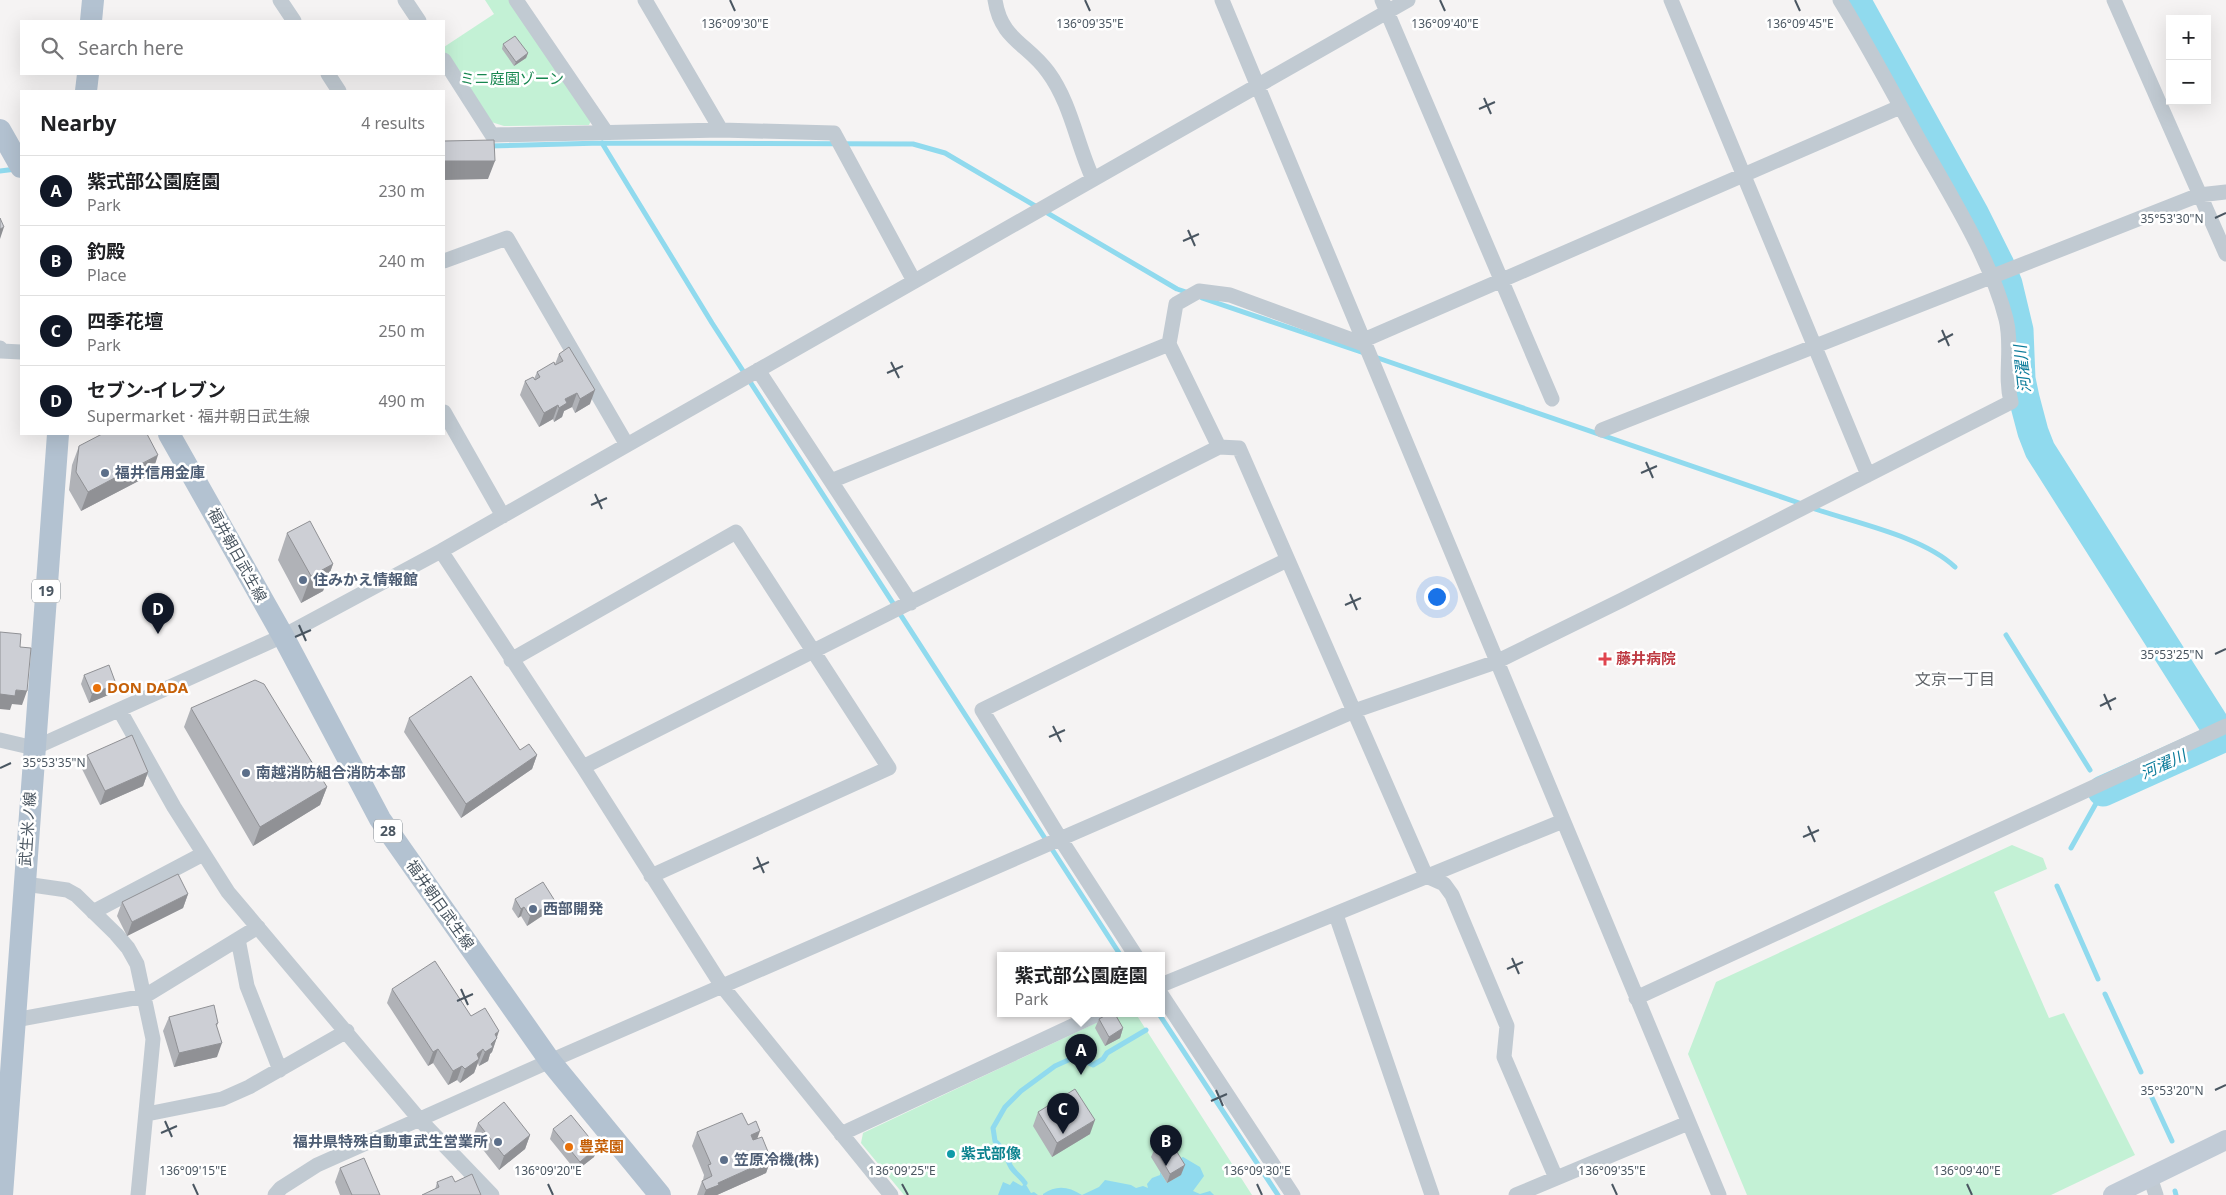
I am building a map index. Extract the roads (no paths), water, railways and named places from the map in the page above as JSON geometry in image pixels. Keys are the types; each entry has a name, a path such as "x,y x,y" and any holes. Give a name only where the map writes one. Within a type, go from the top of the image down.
{"main road":[{"path":"91,20 93,0"},
{"path":"86,90 88,75"},
{"path":"0,130 20,165"},
{"name":"武生米ノ線","path":"2,1195 58,435"},
{"name":"福井朝日武生線","path":"170,435 283,636 380,819 550,1061 660,1195"}],"street":[{"path":"280,0 293,20"},
{"path":"405,0 418,20"},
{"path":"516,0 606,132"},
{"path":"645,0 721,130"},
{"path":"995,0 999,20 1004,29 1038,60 1056,86 1093,179"},
{"path":"1222,0 1719,1195"},
{"path":"0,740 34,748 120,711 283,636 441,551 1257,87 1385,6 1408,0"},
{"path":"1671,0 1868,475"},
{"path":"275,1195 282,1188 316,1165 550,1061 1354,711 1496,662 2011,402 2008,391 2007,321 1991,276 1960,212 1900,107 1868,46 1840,0"},
{"path":"2118,1 2226,254"},
{"path":"1385,6 1552,399"},
{"path":"445,62 492,135 721,130 834,133 914,281"},
{"path":"329,75 338,90"},
{"path":"1219,447 1169,344 1176,304 1199,291 1230,295 1365,343 1500,280 1900,107"},
{"path":"1602,430 2199,194 2226,192"},
{"path":"445,261 508,238 627,445"},
{"path":"831,481 1169,344"},
{"path":"0,348 1,350 20,352"},
{"path":"758,370 911,603"},
{"path":"445,414 503,516"},
{"path":"582,767 1219,447 1239,448 1426,876 1444,884 1452,895 1507,1026 1504,1057 1556,1178"},
{"path":"511,660 736,532 815,651 889,768 651,876"},
{"path":"441,551 722,986 891,1195"},
{"path":"1133,952 1061,840 982,710 1287,560"},
{"path":"120,711 202,854 228,892 420,1120 492,1195"},
{"path":"1636,998 2226,726"},
{"path":"1165,982 1336,915 1426,876 1563,821"},
{"path":"93,912 202,854"},
{"path":"25,884 68,890 76,895 128,948 137,964 153,1039 138,1195"},
{"path":"1336,915 1432,1195"},
{"path":"15,1020 144,996 258,927"},
{"path":"238,939 247,986 280,1070"},
{"path":"1165,1000 1293,1195"},
{"path":"841,1134 1092,1017"},
{"path":"147,1114 222,1100 280,1070 347,1031"},
{"path":"1516,1195 1688,1123"},
{"path":"2113,1195 2153,1186 2226,1140"}],"water":[{"path":"1183,1157 1200,1167 1204,1176 1193,1191 1200,1194 1210,1191 1214,1195 1082,1195 1099,1187 1105,1180 1131,1185 1136,1188 1143,1186 1148,1188 1147,1184 1152,1178 1160,1175 1160,1172 1167,1183 1181,1175 1174,1161"},
{"path":"1013,1181 1022,1186 1025,1183 1031,1193 1034,1192 1038,1195 998,1195 1003,1182 1010,1185"},
{"path":"1057,1188 1067,1188 1082,1195 1043,1194"}],"waterway":[{"name":"河濯川","path":"1855,0 1973,213 2007,284 2018,330 2020,379 2033,432 2040,450 2214,724"},
{"path":"602,143 712,323 1118,952"},
{"path":"489,146 602,143 913,144 945,153 1177,289 1189,293"},
{"path":"0,171 16,169"},
{"path":"1202,298 1367,354"},
{"path":"1375,357 1802,504"},
{"path":"1812,508 1907,539 1941,556 1955,567"},
{"path":"2006,635 2090,770"},
{"name":"河濯川","path":"2103,791 2221,738 2219,736"},
{"path":"2071,848 2103,791"},
{"path":"2057,886 2098,979"},
{"path":"2105,994 2141,1072"},
{"path":"1161,1017 1278,1195"},
{"path":"1025,1183 1011,1167 1003,1150 995,1141 993,1128 1005,1107 1021,1091 1055,1066 1075,1057 1093,1065 1103,1059 1107,1053 1146,1030"},
{"path":"2148,1089 2172,1141"},
{"path":"2175,1191 2176,1195"}],"place":[{"name":"福井信用金庫","path":"105,473"},
{"name":"住みかえ情報館","path":"303,580"},
{"name":"セブン-イレブン","path":"158,634"},
{"name":"藤井病院","path":"1605,659"},
{"name":"DON DADA","path":"97,688"},
{"name":"南越消防組合消防本部","path":"246,773"},
{"name":"西部開発","path":"533,909"},
{"name":"紫式部公園庭園","path":"1081,1075"},
{"name":"四季花壇","path":"1063,1134"},
{"name":"福井県特殊自動車武生営業所","path":"498,1142"},
{"name":"豊菜園","path":"569,1147"},
{"name":"紫式部像","path":"951,1154"},
{"name":"笠原冷機(株)","path":"724,1160"},
{"name":"釣殿","path":"1166,1166"}],"district":[{"name":"文京一丁目","path":"1955,679"}],"park label":[{"name":"ミニ庭園ゾーン","path":"512,79"}]}
